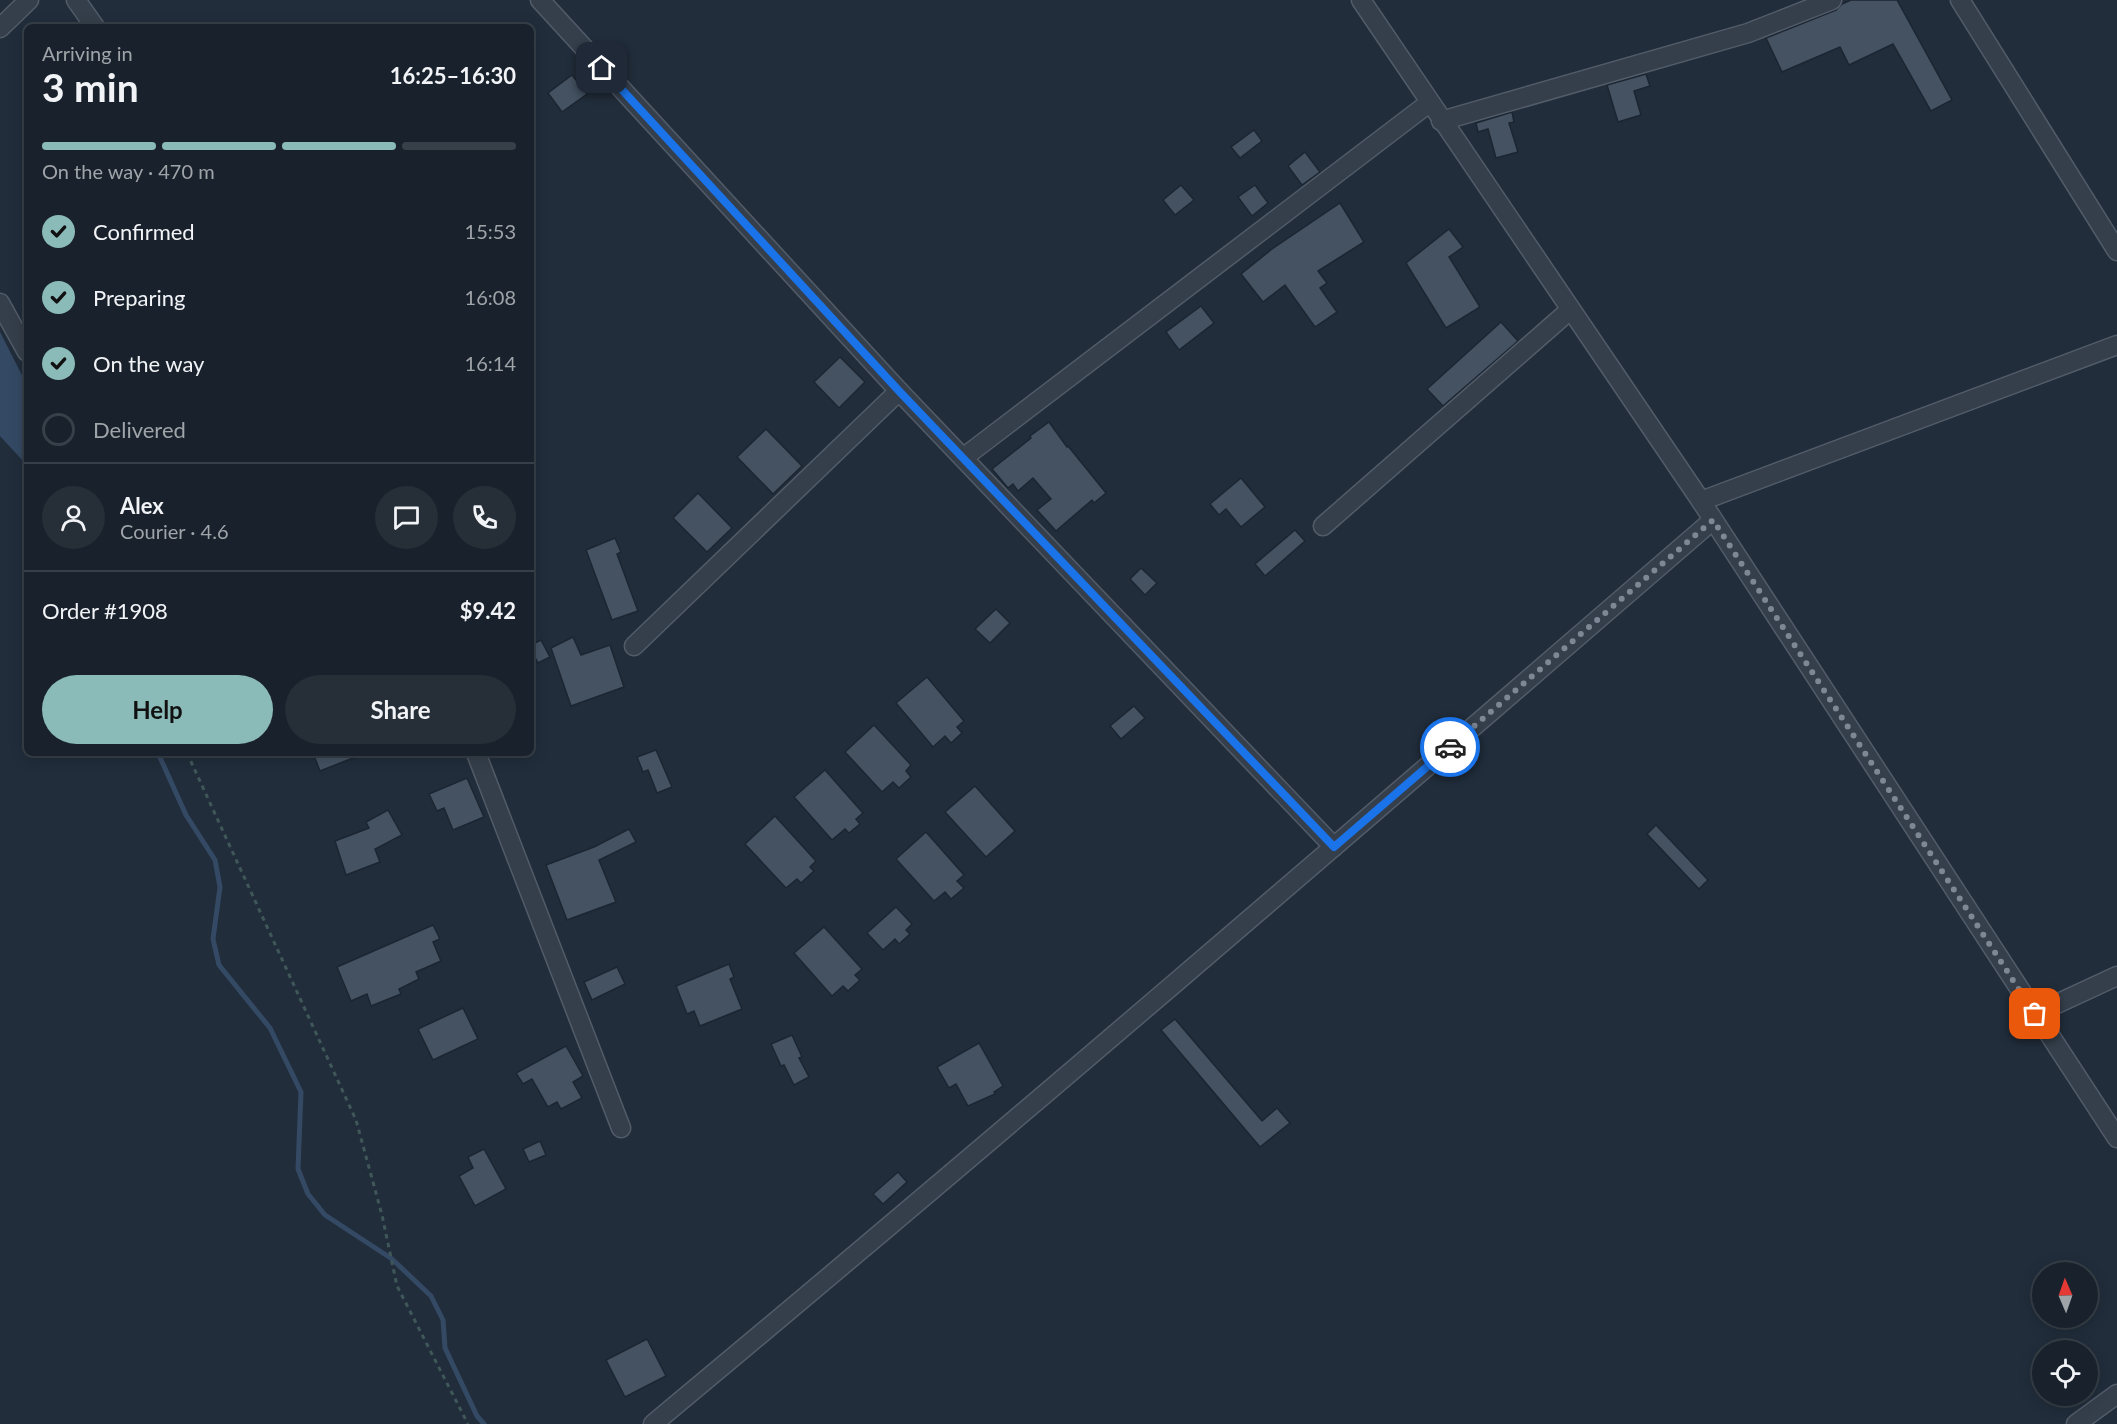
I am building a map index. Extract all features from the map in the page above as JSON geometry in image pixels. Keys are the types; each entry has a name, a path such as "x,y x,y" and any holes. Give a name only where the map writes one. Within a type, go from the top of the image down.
{"street":[{"path":"0,28 29,0"},
{"path":"76,0 93,24"},
{"path":"540,0 899,391 1334,847"},
{"path":"1361,0 1701,501 2117,1138"},
{"path":"1441,121 1749,33 1832,0"},
{"path":"1960,0 2117,251"},
{"path":"963,458 1429,103"},
{"path":"0,303 24,347"},
{"path":"1323,526 1570,310"},
{"path":"1701,501 2117,345"},
{"path":"634,646 899,391"},
{"path":"653,1424 799,1303 1334,847 1713,520"},
{"path":"477,756 621,1128"},
{"path":"2035,1014 2117,976"},
{"path":"2076,1424 2117,1394"}],"path":[{"path":"188,756 356,1119 382,1215 397,1286 468,1424"}],"water":[{"path":"0,332 24,379 24,464 0,436"}],"building":[{"path":"1851,0 1897,0 1952,100 1931,111 1893,44 1849,65 1840,47 1782,72 1766,38 1836,10"},
{"path":"1646,74 1650,86 1634,91 1641,115 1618,122 1607,85"},
{"path":"572,75 587,94 562,112 548,93"},
{"path":"1512,112 1514,122 1509,123 1518,152 1496,158 1488,129 1478,132 1476,123"},
{"path":"1254,130 1262,141 1240,158 1231,147"},
{"path":"1305,152 1320,172 1302,185 1288,166"},
{"path":"1181,185 1194,200 1175,215 1163,200"},
{"path":"1255,185 1268,203 1252,216 1238,197"},
{"path":"1340,203 1364,242 1318,271 1327,283 1320,288 1337,312 1315,327 1285,285 1263,302 1241,274 1272,249"},
{"path":"1449,229 1463,247 1449,257 1480,307 1446,328 1406,263"},
{"path":"1201,306 1214,323 1179,350 1166,332"},
{"path":"1501,322 1518,341 1443,406 1427,389"},
{"path":"840,357 865,382 839,408 814,382"},
{"path":"1049,422 1106,493 1094,503 1092,500 1056,531 1037,510 1051,499 1033,478 1018,491 1013,484 1008,488 992,469"},
{"path":"766,429 802,466 773,494 737,457"},
{"path":"1241,478 1265,507 1241,527 1226,509 1219,515 1210,504"},
{"path":"698,493 732,528 707,552 673,518"},
{"path":"1295,530 1305,541 1265,576 1255,564"},
{"path":"615,538 621,552 617,554 638,611 612,620 586,550"},
{"path":"1141,568 1157,583 1145,595 1130,579"},
{"path":"996,609 1010,623 990,643 975,629"},
{"path":"573,637 581,655 610,645 624,687 571,706 551,648"},
{"path":"541,640 550,657 538,663 534,656 534,644"},
{"path":"927,677 964,721 957,727 962,733 951,743 945,736 933,747 896,703"},
{"path":"1134,706 1145,718 1121,739 1110,726"},
{"path":"874,725 911,765 906,771 911,777 899,788 893,782 882,792 845,752"},
{"path":"656,750 672,787 657,793 648,770 643,772 637,757"},
{"path":"314,756 358,756 320,771"},
{"path":"825,770 863,813 856,819 860,824 849,833 845,829 832,840 794,797"},
{"path":"467,778 484,817 453,830 444,808 437,811 429,794"},
{"path":"975,786 1015,831 986,857 945,812"},
{"path":"388,810 402,835 375,849 380,862 346,875 335,841 369,828 366,822"},
{"path":"775,816 816,861 810,867 814,871 801,883 797,879 786,888 745,844"},
{"path":"1656,825 1708,880 1699,889 1647,834"},
{"path":"629,829 636,842 599,860 616,902 567,920 546,865 594,847"},
{"path":"926,832 964,875 957,881 964,888 951,899 945,892 934,901 896,859"},
{"path":"896,907 912,924 906,930 910,934 899,944 895,939 883,950 867,933"},
{"path":"433,925 440,939 433,942 441,961 416,972 419,979 399,989 401,994 371,1006 367,994 351,1001 337,967"},
{"path":"824,927 862,969 855,975 860,980 848,991 843,986 832,996 794,953"},
{"path":"729,964 734,977 730,979 742,1009 700,1026 694,1011 687,1014 676,986"},
{"path":"617,967 625,984 592,1000 584,982"},
{"path":"463,1008 478,1039 433,1060 418,1029"},
{"path":"1175,1019 1262,1121 1277,1108 1290,1123 1260,1147 1161,1030"},
{"path":"792,1035 802,1057 799,1058 809,1077 794,1085 784,1065 781,1066 771,1044"},
{"path":"979,1043 1003,1086 994,1092 995,1094 968,1106 956,1084 949,1088 937,1067"},
{"path":"566,1046 583,1076 573,1082 582,1098 561,1109 557,1102 548,1107 532,1079 523,1084 516,1073"},
{"path":"540,1141 546,1155 529,1162 523,1149"},
{"path":"484,1149 506,1189 475,1206 459,1176 473,1168 468,1157"},
{"path":"898,1172 907,1182 883,1204 873,1194"},
{"path":"647,1339 666,1376 625,1397 606,1360"}],"waterway":[{"path":"159,756 186,815 215,860 220,887 213,939 219,965 270,1028 301,1092 298,1169 308,1194 325,1215 392,1259 431,1296 443,1320 445,1348 477,1416 484,1424"}],"way so far":[{"path":"1450,747 1713,520 2035,1014"}],"route":[{"path":"602,68 899,391 1334,847 1450,747"}]}
